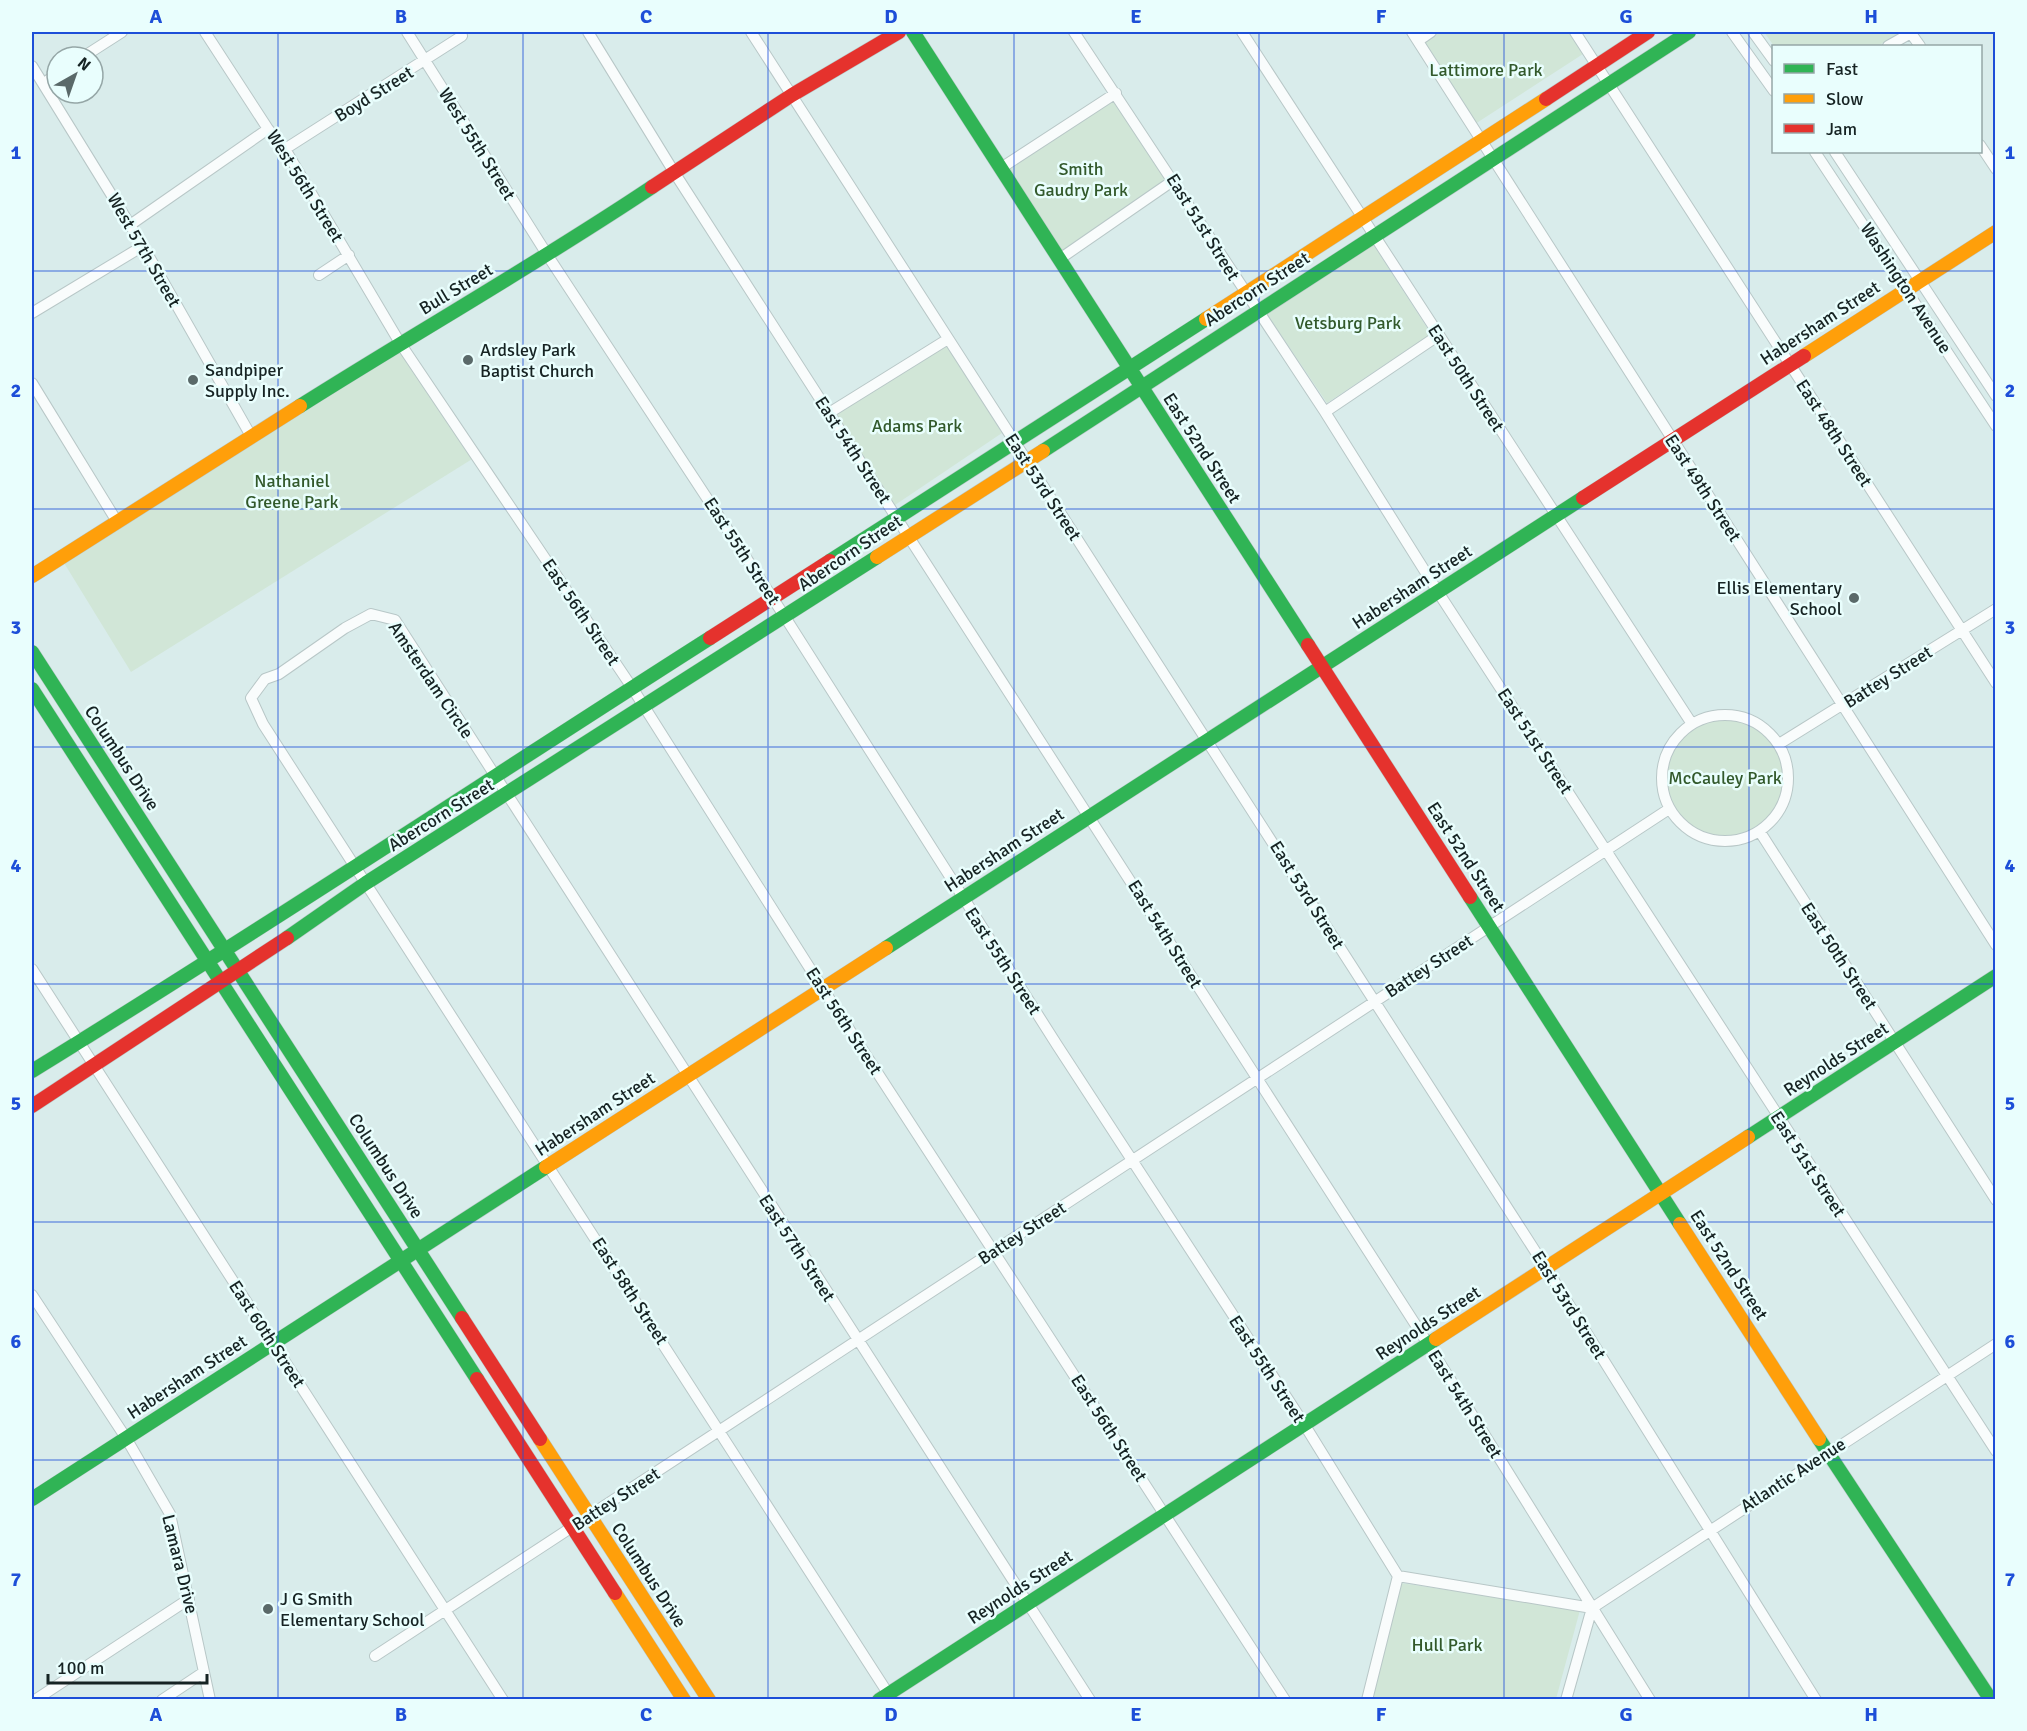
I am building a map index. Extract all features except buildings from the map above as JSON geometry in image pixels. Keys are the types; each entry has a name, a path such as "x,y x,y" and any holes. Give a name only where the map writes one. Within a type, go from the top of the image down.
{"street":[{"path":"102,45 122,32"},
{"name":"West 56th Street","path":"205,32 268,129 285,149 400,343"},
{"name":"West 55th Street","path":"407,32 548,256"},
{"name":"East 54th Street","path":"588,32 674,172 1428,1344 1650,1700"},
{"name":"East 53rd Street","path":"750,32 1014,444 1209,740 1374,1002 1546,1268 1816,1700"},
{"name":"Bull Street","path":"32,576 116,520 400,343 548,256 792,95 899,32"},
{"name":"East 52nd Street","path":"913,32 1061,258 1141,387 1828,1453 1990,1700"},
{"name":"East 51st Street","path":"1074,32 1174,180 1325,412 1438,592 1995,1451"},
{"name":"East 50th Street","path":"1242,32 1360,217 1692,724"},
{"path":"1415,36 1431,32"},
{"name":"East 48th Street","path":"1575,32 1995,683"},
{"name":"Abercorn Street","path":"32,1071 226,951 354,865 1014,444 1360,217 1648,32"},
{"name":"Abercorn Street","path":"32,1106 222,982 366,883 506,796 1026,462 1372,235 1689,32"},
{"path":"1732,32 1772,90"},
{"path":"1753,32 1772,60"},
{"path":"1890,45 1911,32 1919,45"},
{"name":"Boyd Street","path":"285,149 426,62 462,36"},
{"name":"East 49th Street","path":"1415,36 1995,945"},
{"name":"West 57th Street","path":"32,66 130,225 251,436"},
{"path":"1001,168 1116,93"},
{"path":"130,225 268,129"},
{"path":"1982,148 1995,169"},
{"name":"Washington Avenue","path":"1816,153 1995,426"},
{"name":"Washington Avenue","path":"1836,153 1995,396"},
{"path":"1061,258 1174,180"},
{"name":"Habersham Street","path":"32,1499 1995,232"},
{"path":"32,313 142,246"},
{"path":"319,274 348,255"},
{"name":"East 55th Street","path":"548,256 785,617 1132,1161 1304,1424 1398,1576"},
{"path":"1325,412 1439,335"},
{"path":"829,413 948,339"},
{"name":"East 56th Street","path":"400,343 645,707 993,1252 1285,1700"},
{"path":"32,383 116,520"},
{"name":"Battey Street","path":"1779,744 1995,609"},
{"name":"Amsterdam Circle","path":"366,883 263,724 251,698 265,679 279,674 345,628 371,614 395,620 506,796"},
{"name":"Columbus Drive","path":"32,652 710,1700"},
{"name":"Columbus Drive","path":"32,690 574,1526 684,1700"},
{"path":"1722,714 1740,716 1756,723 1779,744 1786,758 1788,790 1783,805 1773,821 1760,832 1742,840 1723,842 1707,839 1679,822 1670,809 1663,792 1664,761 1671,745 1692,724 1722,714"},
{"name":"East 57th Street","path":"506,796 1090,1700"},
{"name":"Battey Street","path":"375,1656 1670,809"},
{"name":"East 50th Street","path":"1760,832 1995,1200"},
{"name":"East 58th Street","path":"366,883 721,1430 887,1698"},
{"name":"East 60th Street","path":"32,969 503,1700"},
{"name":"Reynolds Street","path":"887,1698 1165,1514 1995,976"},
{"name":"Lamara Drive","path":"32,1295 126,1438 170,1514 210,1700"},
{"name":"Atlantic Avenue","path":"1592,1608 1995,1344"},
{"path":"1366,1700 1398,1576 1592,1608 1566,1700"},
{"path":"34,1700 189,1599"},
{"path":"162,1700 204,1672"}],"green space":[{"name":"Lattimore Park","path":"1438,32 1569,32 1583,54 1475,124 1424,42"},
{"path":"1764,32 1900,32 1880,45 1773,45"},
{"name":"Smith Gaudry Park","path":"1116,93 1174,180 1061,258 1001,168"},
{"name":"Vetsburg Park","path":"1371,241 1431,334 1327,403 1265,311"},
{"name":"Nathaniel Greene Park","path":"400,343 477,456 131,672 61,558"},
{"name":"Adams Park","path":"946,344 1002,433 895,505 835,415"},
{"name":"McCauley Park","path":"1725,715 1749,719 1770,733 1784,754 1788,778 1784,802 1770,823 1749,837 1725,841 1701,837 1680,823 1666,802 1662,778 1666,754 1680,733 1701,719"},
{"name":"Hull Park","path":"1401,1583 1580,1610 1556,1699 1371,1700"}],"traffic: fast":[{"path":"913,32 1308,645"},
{"path":"1043,451 1689,32"},
{"path":"300,406 652,187"},
{"path":"830,561 1206,319"},
{"path":"886,948 1583,498"},
{"path":"287,938 366,883 877,557"},
{"path":"32,1071 710,638"},
{"path":"32,652 462,1318"},
{"path":"32,689 477,1379"},
{"path":"1470,897 1680,1224"},
{"path":"1748,1137 1996,976"},
{"path":"32,1499 546,1167"},
{"path":"879,1700 1436,1339"},
{"path":"1819,1439 1991,1700"}],"traffic: slow":[{"path":"1206,319 1546,99"},
{"path":"1804,356 1996,232"},
{"path":"32,576 300,406"},
{"path":"877,557 1043,451"},
{"path":"546,1167 886,948"},
{"path":"1436,1339 1748,1137"},
{"path":"1680,1224 1819,1439"},
{"path":"540,1439 709,1700"},
{"path":"615,1593 684,1700"}],"traffic: jam":[{"path":"652,187 792,95 899,32"},
{"path":"1546,99 1648,32"},
{"path":"1583,498 1804,356"},
{"path":"710,638 830,561"},
{"path":"1308,645 1470,897"},
{"path":"32,1106 287,938"},
{"path":"462,1318 540,1439"},
{"path":"477,1379 615,1593"}],"place":[{"name":"Ardsley Park Baptist Church","path":"468,360"},
{"name":"Sandpiper Supply Inc.","path":"193,380"},
{"name":"Ellis Elementary School","path":"1854,598"},
{"name":"J G Smith Elementary School","path":"268,1609"}]}
